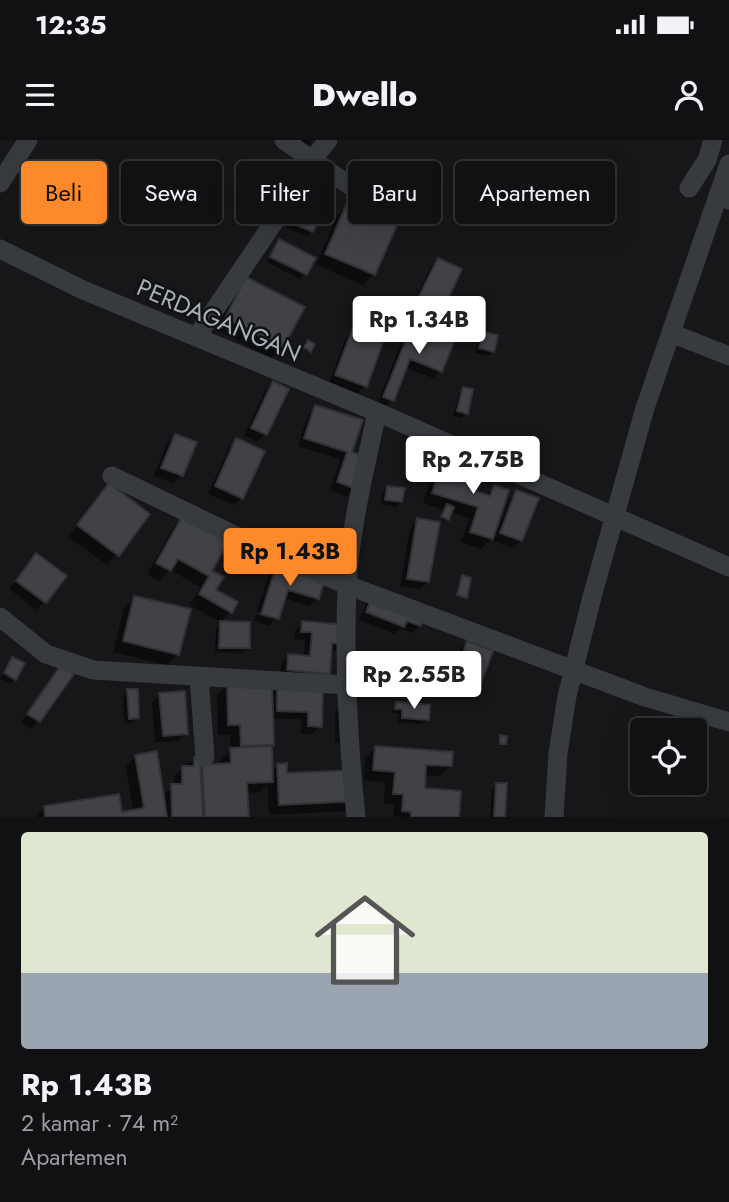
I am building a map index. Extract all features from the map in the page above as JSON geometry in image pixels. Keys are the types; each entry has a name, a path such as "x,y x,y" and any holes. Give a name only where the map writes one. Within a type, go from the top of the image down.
{"street":[{"path":"0,183 29,140"},
{"path":"284,140 348,184"},
{"path":"197,337 288,201 312,160 328,140"},
{"path":"689,188 707,160 713,140"},
{"path":"554,817 558,753 574,670 615,516 645,408 724,198 729,164"},
{"name":"PERDAGANGAN","path":"0,249 83,290 377,412 729,567"},
{"path":"671,333 729,356"},
{"path":"356,817 347,685 347,585 359,495 377,412"},
{"path":"112,476 265,550 347,585 645,697 729,722"},
{"path":"0,617 47,654 75,666 136,674 347,685"},
{"path":"199,677 205,757"}],"building":[{"path":"347,203 348,224 397,225 375,275 325,254"},
{"path":"294,224 317,224 313,232"},
{"path":"279,239 316,258 307,275 270,257"},
{"path":"438,258 462,269 438,321 422,313 427,302 418,298"},
{"path":"246,277 305,307 283,348 225,318"},
{"path":"412,325 454,342 442,372 410,359 394,401 383,397"},
{"path":"352,330 383,342 367,387 335,375"},
{"path":"483,332 498,335 494,352 479,348"},
{"path":"308,340 315,344 311,352 304,347"},
{"path":"273,381 289,389 267,435 251,428"},
{"path":"463,387 473,389 468,414 457,411"},
{"path":"315,405 363,420 352,452 367,457 356,489 337,482 347,452 304,438"},
{"path":"175,434 197,442 183,476 161,468"},
{"path":"236,438 265,451 243,499 215,486"},
{"path":"466,454 479,459 473,476 480,479 476,491 490,496 494,485 509,490 493,539 470,532 478,507 432,493 440,468 459,474"},
{"path":"109,483 150,514 119,556 77,525"},
{"path":"387,486 405,488 402,502 385,500"},
{"path":"516,490 539,498 522,541 500,533"},
{"path":"447,504 454,507 449,520 441,517"},
{"path":"184,513 230,539 212,571 224,577 216,590 238,602 232,613 199,594 209,576 178,559 171,571 156,563"},
{"path":"417,518 440,522 429,582 407,579"},
{"path":"36,553 67,576 46,603 16,581"},
{"path":"277,563 325,579 319,599 288,590 279,619 261,614"},
{"path":"462,575 471,578 467,598 457,595"},
{"path":"376,587 428,607 421,626 407,621 404,627 366,612"},
{"path":"134,596 191,609 179,655 123,641"},
{"path":"220,621 250,622 250,648 219,648"},
{"path":"302,621 346,625 344,644 332,643 330,674 287,670 288,654 310,656 312,632 301,632"},
{"path":"467,641 493,651 480,686 470,682 474,670 459,664"},
{"path":"12,657 25,663 16,680 4,673"},
{"path":"388,663 412,664 412,674 387,673"},
{"path":"61,665 74,674 40,722 27,714"},
{"path":"272,682 274,745 241,746 240,725 228,725 227,683"},
{"path":"385,683 440,686 440,694 385,691"},
{"path":"277,685 323,686 322,727 308,726 308,712 277,711"},
{"path":"127,689 138,689 139,718 129,719"},
{"path":"185,691 188,734 163,736 159,693"},
{"path":"396,702 430,705 429,720 402,718 402,709 395,709"},
{"path":"500,735 507,736 506,744 500,744"},
{"path":"272,746 273,782 247,783 249,817 205,817 202,765 231,763 230,748"},
{"path":"375,746 453,752 452,766 426,765 425,788 461,791 459,817 411,817 411,812 402,811 403,794 393,794 395,772 373,770"},
{"path":"157,751 167,817 45,817 44,806 119,794 122,812 144,808 135,755"},
{"path":"194,757 200,757 203,817 172,817 171,784 182,784 182,766 194,766"},
{"path":"287,763 287,773 359,770 361,801 279,805 277,764"},
{"path":"496,783 507,783 505,817 494,817"}]}
